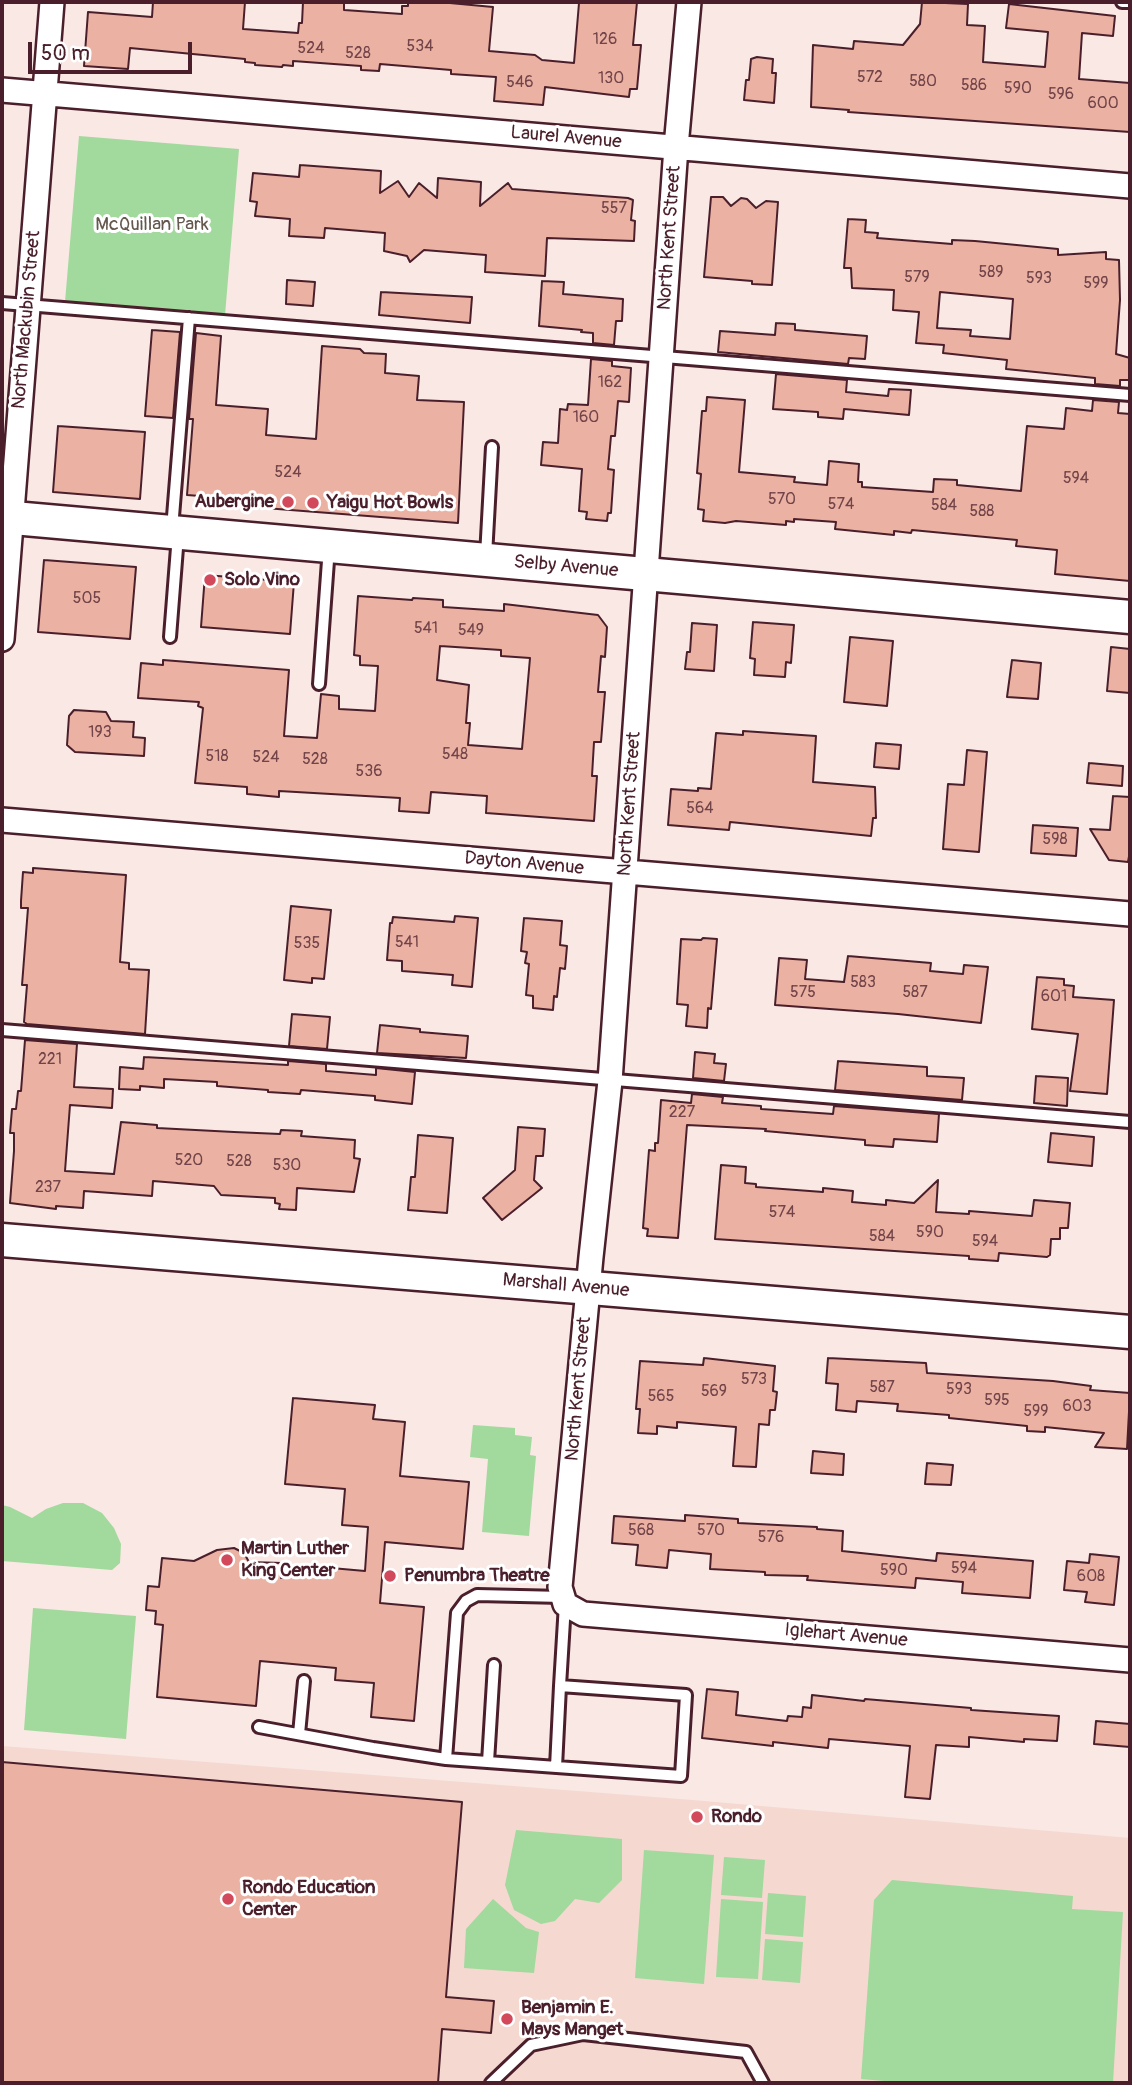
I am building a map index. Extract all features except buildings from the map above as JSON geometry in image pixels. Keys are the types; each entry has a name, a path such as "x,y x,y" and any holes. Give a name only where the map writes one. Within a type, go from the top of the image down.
{"street":[{"name":"North Mackubin Street","path":"2,639 6,517 29,305 52,2"},
{"name":"North Kent Street","path":"564,1601 560,1587 610,1081 676,148 689,2"},
{"name":"Laurel Avenue","path":"2,90 1130,186"},
{"name":"Selby Avenue","path":"6,517 1130,617"},
{"name":"Dayton Avenue","path":"2,820 1130,914"},
{"name":"Marshall Avenue","path":"2,1240 1130,1332"},
{"name":"Iglehart Avenue","path":"564,1601 583,1614 1130,1660"}],"lane":[{"path":"1122,2 1130,2"},
{"path":"2,303 1130,395"},
{"path":"170,637 189,318"},
{"path":"486,559 492,447"},
{"path":"319,684 329,546"},
{"path":"2,1030 1130,1122"},
{"path":"446,1759 457,1613 466,1601 477,1595 564,1601 556,1767"},
{"path":"488,1762 494,1665"},
{"path":"299,1734 304,1681"},
{"path":"259,1727 446,1759 681,1776 686,1695 560,1686"},
{"path":"491,2083 531,2045 583,2034 747,2052 762,2083"}],"shaded area":[{"path":"2,1746 692,1800 1130,1838 1130,2083 2,2083"}],"green space":[{"name":"McQuillan Park","path":"79,136 239,149 225,315 65,302"},
{"path":"473,1425 515,1428 515,1435 532,1437 530,1455 536,1456 529,1536 482,1532 488,1459 470,1457"},
{"path":"63,1503 83,1503 102,1513 114,1528 121,1544 120,1563 112,1570 2,1561 2,1505 32,1518"},
{"path":"33,1608 136,1616 126,1739 24,1730"},
{"path":"516,1830 622,1839 622,1880 599,1903 575,1899 555,1921 541,1924 514,1910 505,1885"},
{"path":"644,1850 714,1855 704,1984 635,1978"},
{"path":"724,1857 765,1860 762,1898 721,1895"},
{"path":"892,1880 1073,1896 1072,1909 1123,1912 1113,2083 908,2083 861,2079 874,1900"},
{"path":"768,1893 806,1896 803,1937 765,1934"},
{"path":"493,1899 526,1928 539,1932 534,1973 464,1968 466,1929"},
{"path":"721,1899 763,1902 758,1979 716,1977"},
{"path":"765,1939 803,1942 800,1983 762,1980"}],"place":[{"name":"Aubergine","path":"288,502"},
{"name":"Yaigu Hot Bowls","path":"313,503"},
{"name":"Solo Vino","path":"210,580"},
{"name":"Martin Luther King Center","path":"227,1560"},
{"name":"Penumbra Theatre","path":"390,1576"},
{"name":"Rondo","path":"697,1817"},
{"name":"Rondo Education Center","path":"228,1899"},
{"name":"Benjamin E. Mays Manget","path":"507,2019"}]}
